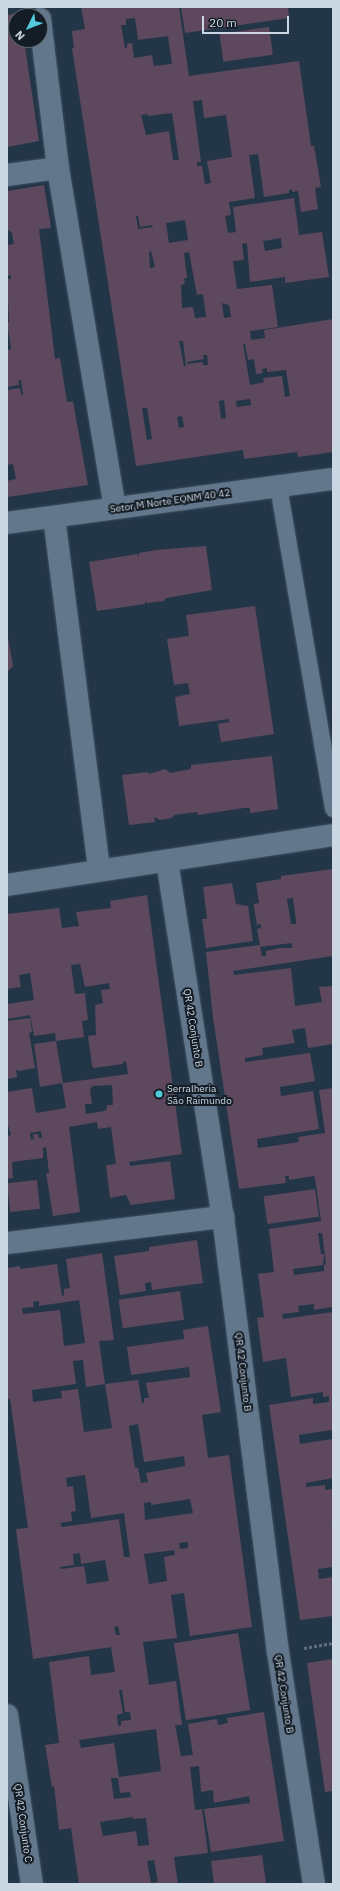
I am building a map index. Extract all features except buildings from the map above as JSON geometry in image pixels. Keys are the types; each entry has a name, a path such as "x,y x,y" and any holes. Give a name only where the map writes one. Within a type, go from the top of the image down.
{"street":[{"path":"44,48 58,168 115,508"},
{"path":"7,175 58,168"},
{"name":"Setor M Norte EQNM 40 42","path":"7,523 333,479"},
{"path":"54,517 99,870"},
{"path":"7,885 333,835"},
{"name":"QR 42 Conjunto B","path":"167,861 223,1217 278,1652 314,1884"},
{"path":"7,1243 223,1217"},
{"name":"QR 42 Conjunto C","path":"7,1715 32,1884"}],"lane":[{"path":"278,486 333,808"}],"place":[{"name":"Serralheria São Raimundo","path":"159,1094"}]}
